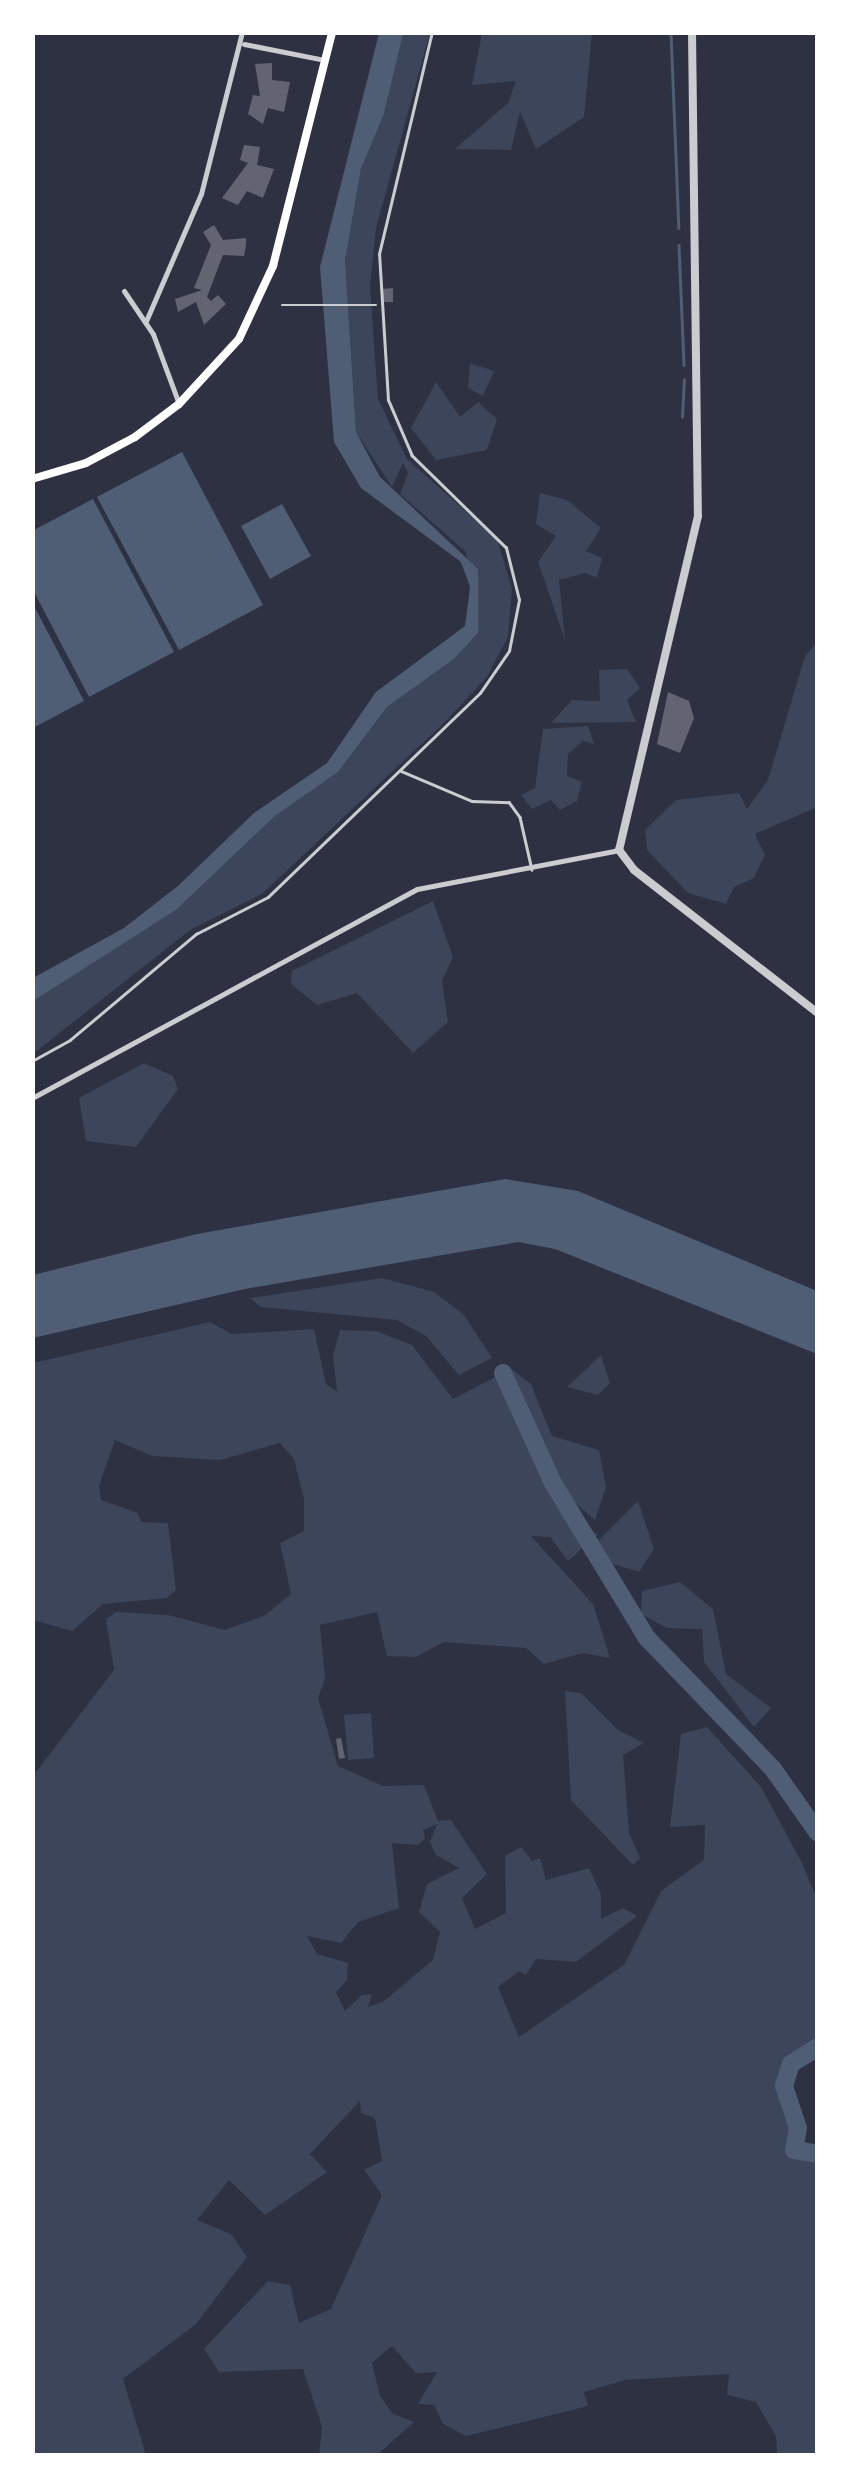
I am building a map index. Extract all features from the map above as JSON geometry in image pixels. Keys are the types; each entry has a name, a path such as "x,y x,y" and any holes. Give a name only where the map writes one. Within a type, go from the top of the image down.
{"main road":[{"path":"32,479 109,452 179,404 240,339 262,298 332,32"}],"street":[{"path":"146,321 201,194 244,44 242,32"},
{"path":"619,850 698,516 692,32"},
{"path":"244,44 326,60"},
{"path":"124,291 146,321 179,404"},
{"path":"32,1098 417,889 532,870 619,850"},
{"path":"619,850 634,870 818,1012"}],"lane":[{"path":"32,1061 70,1040 196,934 263,901 499,670 515,633 519,600 500,536 421,466 397,431 378,305 382,238 432,32"},
{"path":"282,304 378,305"},
{"path":"399,771 472,801 510,802 520,817 532,870"}],"shaded area":[{"path":"379,33 403,33 384,114 361,169 345,260 356,432 380,477 478,569 478,633 454,659 387,707 338,772 275,816 176,910 33,1001 33,978 124,928 179,885 254,813 327,763 376,692 465,626 470,587 461,562 361,488 334,442 320,267"},
{"path":"401,33 430,33 376,228 370,286 378,399 407,459 497,539 512,589 508,637 487,677 445,722 262,894 190,930 33,1054 33,1000 176,910 275,816 338,772 387,707 454,659 478,633 466,552 400,494 408,473 403,463 392,487 356,432 345,259 361,169 385,112"},
{"path":"482,33 592,33 584,117 536,149 520,112 511,150 455,149 508,103 516,81 472,85"},
{"path":"470,363 494,371 483,396 468,388"},
{"path":"436,382 460,417 478,402 497,419 487,450 436,460 411,428"},
{"path":"182,452 263,605 179,650 97,497"},
{"path":"540,493 567,500 601,528 586,551 602,558 597,578 585,573 559,580 565,640 538,562 556,536 536,524"},
{"path":"93,499 174,652 89,697 33,590 32,531"},
{"path":"282,504 311,556 270,579 241,526"},
{"path":"33,604 84,701 32,728"},
{"path":"817,643 817,807 755,834 765,855 754,878 734,887 726,904 688,893 647,850 645,830 676,800 739,793 747,809 768,780 805,656"},
{"path":"627,669 640,688 627,700 636,722 551,723 572,700 600,701 599,670"},
{"path":"588,726 594,744 583,741 568,754 567,776 582,782 577,801 560,810 551,800 532,809 521,795 535,788 543,729"},
{"path":"433,901 453,957 442,981 448,1022 413,1053 357,993 317,1005 291,984 292,971"},
{"path":"144,1063 173,1076 178,1089 136,1147 86,1141 79,1098"},
{"path":"505,1179 578,1191 817,1291 817,1354 555,1249 518,1242 245,1289 33,1338 33,1275 197,1234"},
{"path":"382,1278 434,1292 464,1315 492,1358 459,1375 426,1336 397,1320 261,1307 250,1298"},
{"path":"210,1322 232,1334 314,1329 326,1384 337,1392 333,1356 340,1330 376,1331 412,1345 453,1399 503,1373 572,1515 598,1535 568,1561 550,1537 531,1536 593,1604 610,1658 583,1653 544,1664 526,1648 444,1642 416,1657 387,1656 377,1612 320,1625 325,1679 318,1698 338,1766 383,1786 424,1785 438,1821 451,1820 487,1874 462,1898 475,1929 506,1913 505,1856 521,1847 532,1861 540,1858 546,1880 589,1868 601,1894 601,1919 623,1908 637,1916 576,1962 536,1959 526,1975 519,1971 498,1987 519,2037 624,1965 661,1891 704,1860 705,1825 670,1827 681,1734 707,1727 761,1787 817,1899 817,2045 791,2064 785,2082 798,2128 797,2155 817,2156 817,2455 777,2455 776,2436 756,2402 727,2395 729,2374 625,2380 584,2392 588,2406 466,2436 443,2424 434,2405 418,2404 437,2372 416,2373 392,2346 372,2363 380,2396 393,2414 414,2422 377,2455 319,2455 322,2427 303,2369 219,2372 204,2349 268,2281 290,2285 299,2323 331,2309 382,2195 364,2170 382,2161 375,2118 361,2113 360,2101 310,2154 327,2172 265,2215 229,2180 197,2220 231,2234 247,2257 196,2324 123,2379 146,2455 33,2455 33,1776 114,1670 106,1619 116,1612 168,1615 225,1630 264,1616 291,1594 280,1543 304,1531 304,1499 294,1459 280,1443 220,1460 152,1456 115,1440 99,1486 101,1500 138,1513 141,1522 168,1523 176,1590 167,1598 103,1604 72,1631 33,1620 33,1363","holes":["437,1824 430,1842 436,1855 459,1868 427,1884 419,1912 440,1932 433,1960 384,2001 368,2007 372,1994 362,1995 345,2011 336,1992 347,1980 348,1963 317,1954 307,1936 341,1943 358,1922 399,1908 392,1843 418,1845 425,1839 423,1830"]},
{"path":"601,1355 610,1383 598,1395 567,1387"},
{"path":"510,1368 531,1384 552,1436 599,1450 606,1487 595,1520 574,1502 537,1440"},
{"path":"638,1501 654,1549 639,1572 584,1555"},
{"path":"680,1582 713,1609 726,1674 771,1708 754,1727 704,1662 702,1629 667,1628 641,1614 642,1591"},
{"path":"565,1691 581,1693 618,1730 644,1743 623,1755 629,1833 640,1858 633,1865 571,1800"},
{"path":"371,1713 374,1758 348,1760 344,1715"}],"building":[{"path":"272,63 272,80 290,82 284,112 268,108 263,124 248,114 253,95 260,96 255,64"},
{"path":"244,145 260,147 257,165 274,169 263,198 247,191 238,205 222,198 248,163 240,160"},
{"path":"214,225 223,240 246,238 246,245 244,256 223,255 207,297 211,301 218,295 226,304 204,325 196,302 178,312 175,299 202,290 194,288 211,245 203,232"},
{"path":"393,288 393,302 383,302 382,289"},
{"path":"668,692 689,701 694,718 680,753 657,744"},
{"path":"341,1738 345,1758 339,1759 336,1739"}],"waterway":[{"path":"671,32 679,228"},
{"path":"679,245 684,365"},
{"path":"682,417 684,380"},
{"path":"503,1373 553,1483 647,1638 773,1769 818,1833"},
{"path":"818,2047 791,2064 784,2086 798,2128 794,2150 818,2154"}]}
